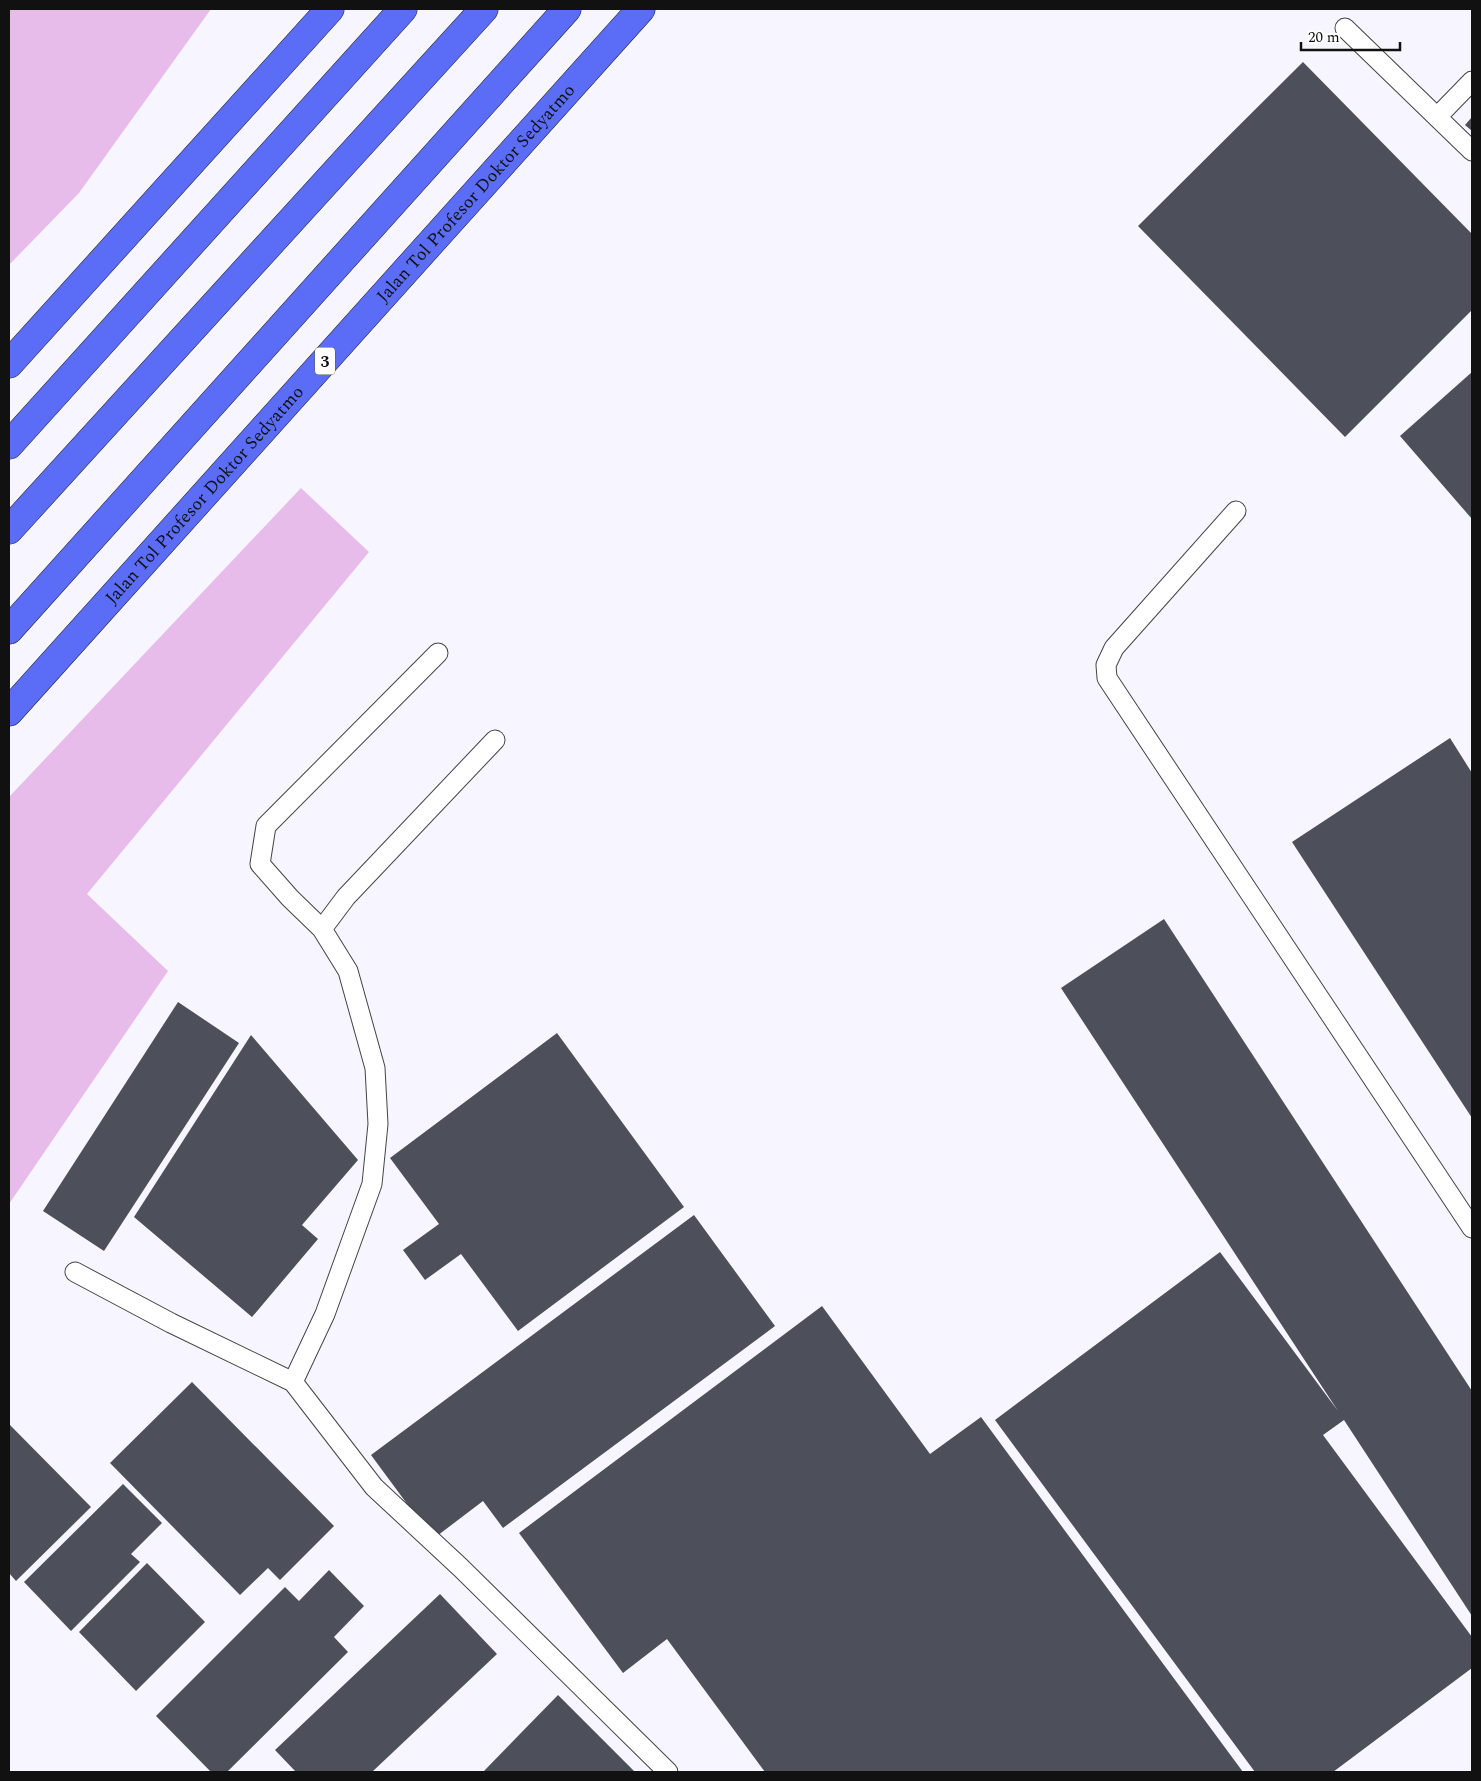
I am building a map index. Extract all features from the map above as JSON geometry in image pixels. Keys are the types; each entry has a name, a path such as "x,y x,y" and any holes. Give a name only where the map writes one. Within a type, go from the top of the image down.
{"highway":[{"path":"9,364 330,9"},
{"path":"9,445 402,9"},
{"path":"9,530 484,9"},
{"path":"9,630 567,9"},
{"name":"Jalan Tol Profesor Doktor Sedyatmo","path":"9,712 641,9"}],"lane":[{"path":"1345,28 1472,151"},
{"path":"1437,117 1472,81"},
{"path":"1236,511 1114,648 1106,665 1107,678 1472,1228"},
{"path":"293,1382 325,1314 372,1184 378,1124 375,1068 348,971 322,929 290,898 260,864 266,826 438,653"},
{"path":"322,929 346,897 496,740"},
{"path":"75,1272 171,1323 293,1382 374,1488 461,1568 668,1772"}],"shaded area":[{"path":"9,9 211,9 79,193 9,265"},
{"path":"301,488 369,552 87,894 168,971 9,1204 9,797"}],"building":[{"path":"1303,62 1472,234 1472,310 1345,437 1138,226"},
{"path":"1472,117 1472,131 1465,125"},
{"path":"1472,372 1472,519 1400,436"},
{"path":"1450,738 1472,773 1472,1118 1292,842"},
{"path":"1164,919 1472,1391 1472,1616 1344,1420 1323,1435 1472,1637 1472,1668 1333,1772 1255,1772 995,1420 1220,1252 1338,1411 1061,988"},
{"path":"178,1002 239,1043 104,1251 43,1211"},
{"path":"557,1033 684,1207 518,1331 461,1254 425,1280 403,1250 439,1224 390,1158"},
{"path":"251,1035 358,1160 302,1225 318,1239 252,1317 134,1217"},
{"path":"694,1215 775,1326 503,1528 483,1501 433,1539 371,1455"},
{"path":"822,1306 930,1454 981,1417 1243,1772 765,1772 667,1639 623,1673 519,1533"},
{"path":"192,1382 334,1526 280,1580 268,1568 240,1595 110,1463"},
{"path":"9,1424 91,1507 16,1581 9,1573"},
{"path":"123,1484 162,1523 131,1554 140,1562 71,1631 24,1582"},
{"path":"147,1563 205,1622 136,1691 79,1632"},
{"path":"329,1570 364,1606 334,1637 348,1652 227,1772 211,1772 156,1716 285,1587 299,1601"},
{"path":"440,1594 497,1654 372,1772 296,1772 275,1750"},
{"path":"558,1695 635,1772 483,1772"}]}
